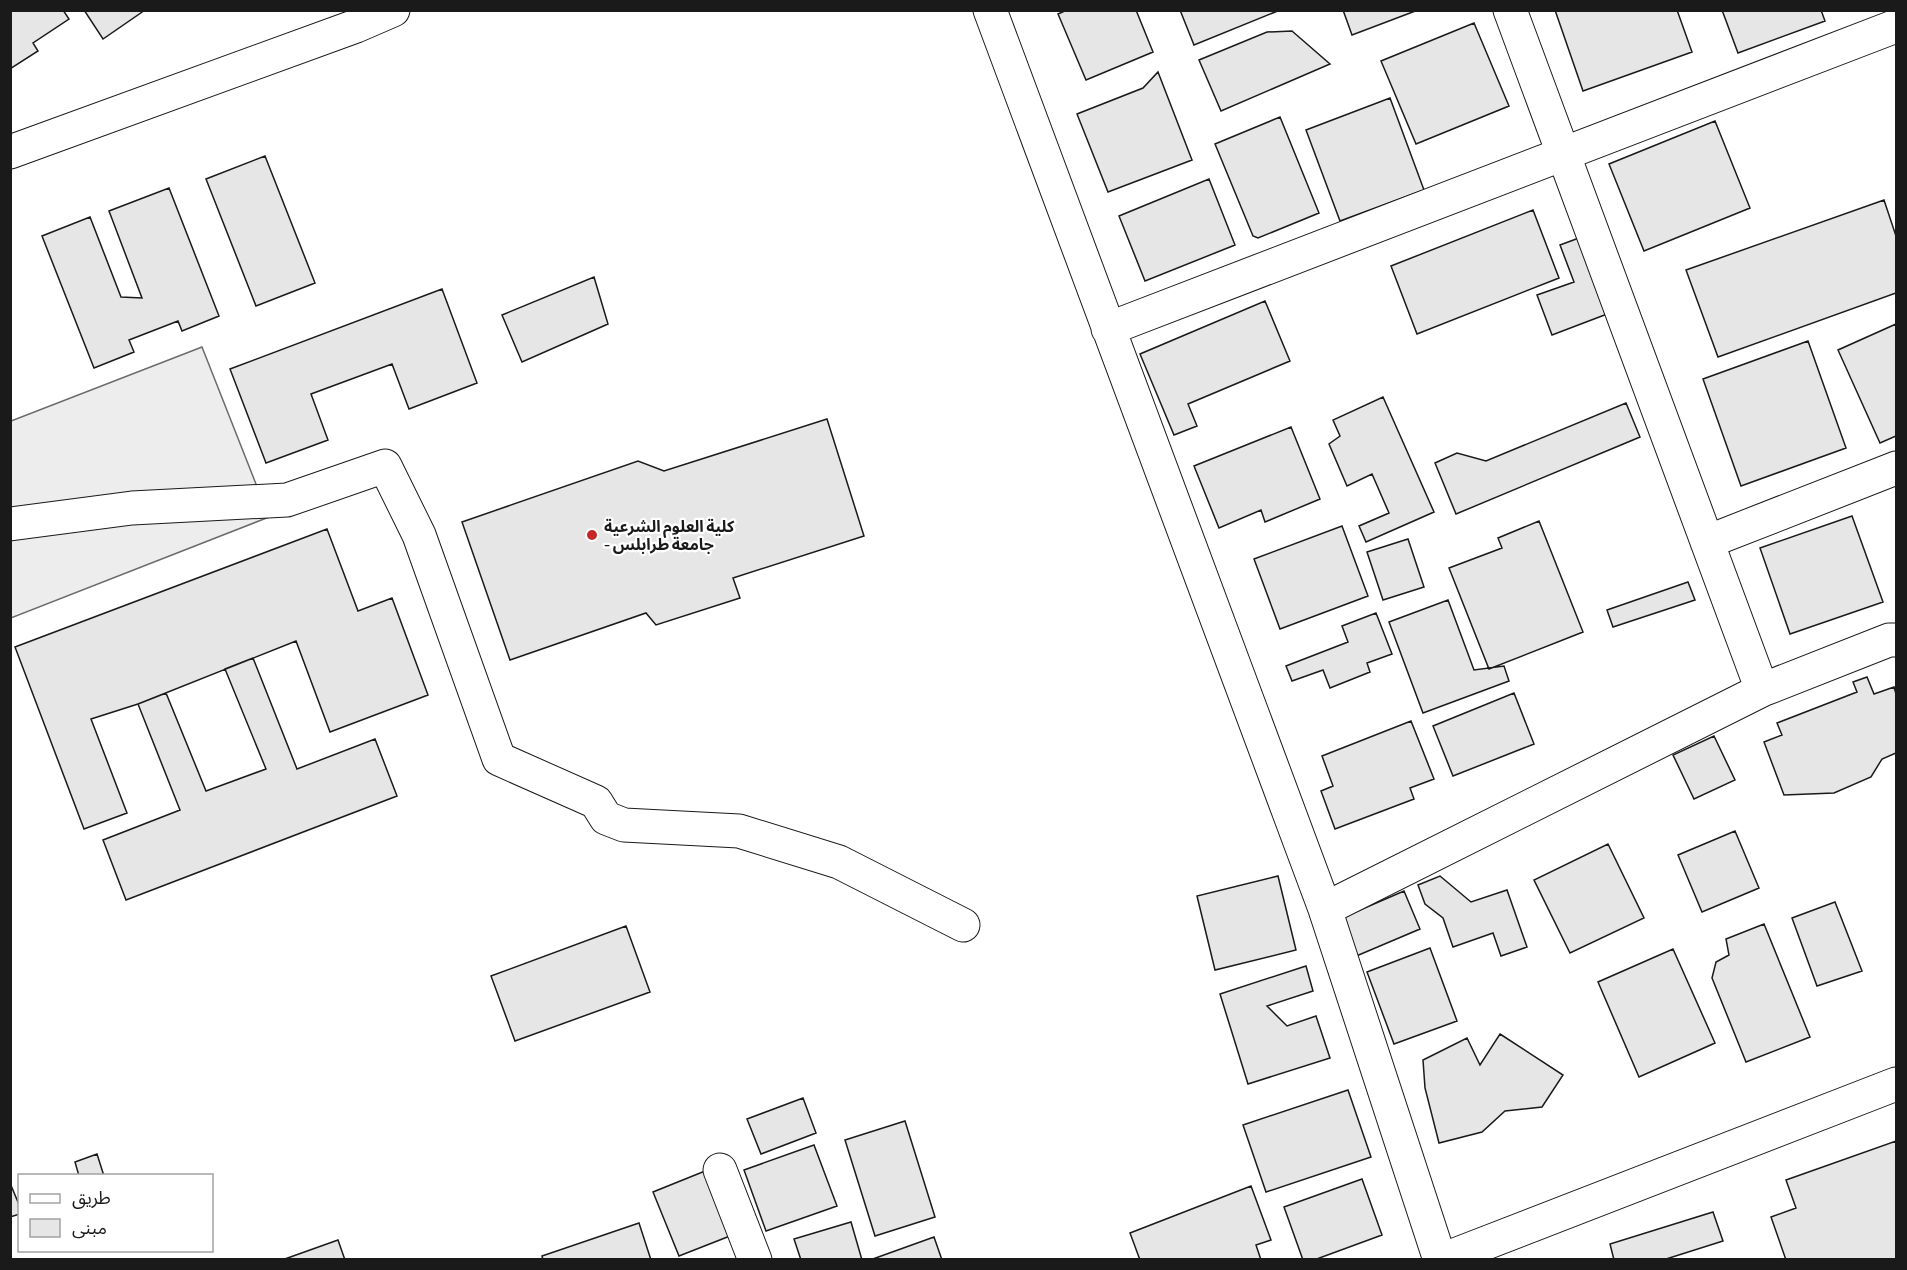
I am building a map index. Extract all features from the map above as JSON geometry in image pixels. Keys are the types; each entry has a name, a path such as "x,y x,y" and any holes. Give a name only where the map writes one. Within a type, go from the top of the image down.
{"street":[{"path":"10,152 352,18 393,10"},
{"path":"990,10 1325,909 1441,1260 1896,1084"},
{"path":"1509,10 1762,690"},
{"path":"1108,329 1896,26"},
{"path":"10,524 132,508 287,500 386,466 419,536 499,759 596,802 606,818 624,825 739,831 839,862 963,925"},
{"path":"1707,542 1896,468"},
{"path":"1325,909 1762,690 1889,640 1896,640"},
{"path":"720,1170 755,1260"}],"shaded area":[{"path":"202,347 269,517 11,618 11,421"}],"building":[{"path":"10,10 63,10 69,19 33,43 38,51 10,69"},
{"path":"84,10 145,10 103,39"},
{"path":"1067,10 1136,10 1153,52 1086,80 1058,14"},
{"path":"1180,10 1280,10 1194,45"},
{"path":"1343,10 1418,10 1352,35"},
{"path":"1555,10 1677,10 1692,52 1583,91"},
{"path":"1722,10 1821,10 1825,21 1738,53"},
{"path":"1474,23 1509,106 1416,144 1381,61"},
{"path":"1292,31 1330,64 1221,111 1199,60 1267,32"},
{"path":"1158,72 1192,160 1108,192 1077,114 1143,88"},
{"path":"1390,98 1424,190 1340,221 1306,130"},
{"path":"1280,117 1319,213 1258,238 1253,236 1215,144"},
{"path":"1715,121 1750,208 1644,251 1609,164"},
{"path":"265,156 315,283 256,306 206,179"},
{"path":"1209,179 1235,245 1145,281 1119,216"},
{"path":"169,188 219,316 182,331 178,321 129,340 134,352 94,368 42,236 90,217 121,297 142,298 109,211"},
{"path":"1884,200 1896,236 1896,293 1718,357 1686,270"},
{"path":"1533,210 1559,278 1417,334 1391,266"},
{"path":"1587,235 1615,311 1552,335 1537,295 1574,282 1560,245"},
{"path":"594,277 608,324 522,362 502,315"},
{"path":"442,289 477,383 409,409 392,364 311,394 328,440 266,463 230,369"},
{"path":"1265,301 1290,361 1188,404 1197,426 1174,435 1140,354"},
{"path":"1896,324 1896,436 1880,443 1838,350"},
{"path":"1808,341 1846,448 1741,486 1703,379"},
{"path":"1383,397 1434,512 1366,542 1359,526 1389,513 1372,474 1347,486 1329,444 1340,436 1333,420"},
{"path":"1626,403 1640,437 1456,514 1435,463 1457,453 1486,461"},
{"path":"827,419 864,536 733,578 740,598 656,625 646,613 510,660 462,522 638,461 664,471"},
{"path":"1291,427 1320,499 1265,522 1261,510 1219,528 1194,466"},
{"path":"1852,516 1883,602 1790,634 1760,548"},
{"path":"1539,521 1583,632 1489,669 1449,568 1502,548 1498,538"},
{"path":"1342,526 1368,596 1280,629 1254,559"},
{"path":"327,529 358,611 392,598 428,695 330,732 296,641 138,704 91,719 127,813 84,829 15,647"},
{"path":"1408,539 1424,587 1383,600 1367,552"},
{"path":"1688,582 1695,600 1613,627 1607,610"},
{"path":"1448,600 1474,670 1504,666 1509,681 1423,713 1389,622"},
{"path":"1376,613 1392,654 1367,663 1370,672 1330,688 1323,670 1292,681 1286,666 1348,642 1342,626"},
{"path":"253,658 297,769 375,739 397,796 126,900 103,840 180,810 138,704 166,693 206,791 266,769 225,669"},
{"path":"1867,677 1874,694 1894,687 1896,753 1882,759 1871,777 1834,793 1784,795 1764,742 1782,735 1777,723 1857,692 1853,682"},
{"path":"1514,693 1534,744 1453,776 1433,726"},
{"path":"1411,721 1434,779 1410,788 1414,799 1335,829 1321,791 1333,786 1322,756"},
{"path":"1714,736 1735,780 1694,799 1673,755"},
{"path":"1735,831 1759,888 1702,912 1678,855"},
{"path":"1608,844 1644,918 1570,953 1534,880"},
{"path":"1278,876 1296,950 1215,970 1197,896"},
{"path":"1440,876 1471,902 1507,890 1527,947 1501,956 1493,933 1453,947 1443,918 1425,904 1418,885"},
{"path":"1404,891 1420,929 1354,957 1339,919"},
{"path":"1835,902 1862,971 1817,986 1792,918"},
{"path":"1764,924 1810,1037 1746,1062 1712,978 1716,962 1729,955 1726,939"},
{"path":"626,926 650,992 515,1041 491,976"},
{"path":"1430,948 1457,1021 1394,1044 1367,972"},
{"path":"1673,949 1715,1043 1639,1077 1598,982"},
{"path":"1306,966 1313,991 1267,1006 1287,1026 1316,1016 1330,1058 1248,1084 1220,994"},
{"path":"1500,1034 1563,1075 1542,1107 1505,1111 1482,1132 1439,1143 1425,1088 1423,1060 1467,1038 1480,1065"},
{"path":"1348,1090 1371,1157 1266,1192 1243,1125"},
{"path":"803,1098 816,1133 761,1154 747,1119"},
{"path":"905,1121 935,1217 875,1236 845,1140"},
{"path":"1896,1141 1896,1260 1786,1260 1771,1217 1796,1208 1786,1180"},
{"path":"814,1145 837,1206 766,1231 744,1170"},
{"path":"97,1154 103,1174 78,1174 75,1162"},
{"path":"710,1169 735,1234 679,1256 653,1192"},
{"path":"1362,1179 1382,1235 1314,1260 1303,1260 1284,1207"},
{"path":"10,1183 18,1202 18,1215 10,1217"},
{"path":"1251,1186 1271,1240 1256,1245 1261,1260 1140,1260 1130,1233"},
{"path":"1713,1212 1723,1241 1663,1260 1614,1260 1610,1244"},
{"path":"851,1222 862,1260 801,1260 794,1239"},
{"path":"639,1223 651,1260 543,1260 542,1256"},
{"path":"934,1237 942,1260 870,1260"},
{"path":"338,1240 345,1260 282,1260"}],"place":[{"name":"كلية العلوم الشرعية - جامعة طرابلس","path":"592,535"}]}
